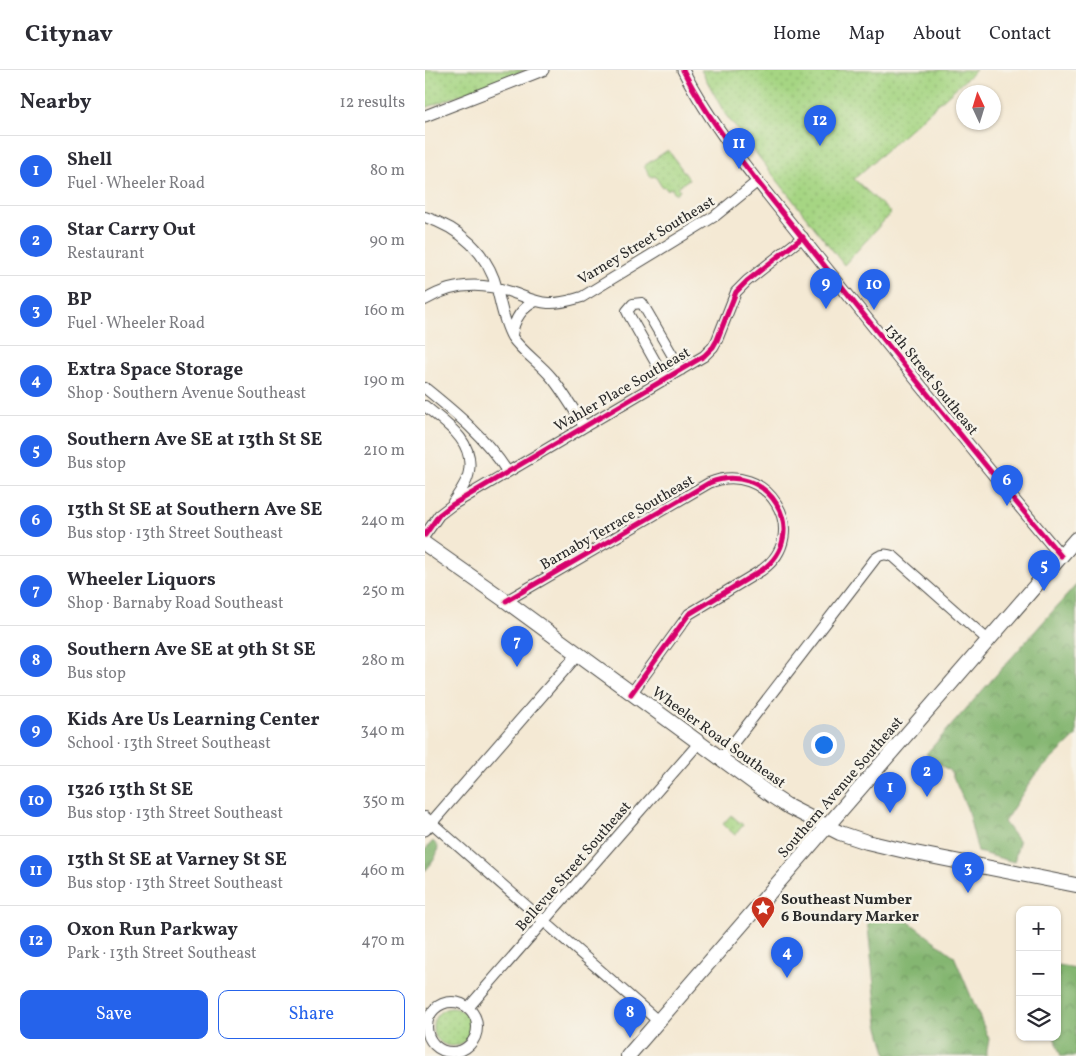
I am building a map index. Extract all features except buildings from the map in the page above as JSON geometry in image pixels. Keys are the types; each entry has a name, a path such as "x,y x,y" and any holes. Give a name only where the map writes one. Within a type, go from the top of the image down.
{"main road":[{"name":"Southern Avenue Southeast","path":"627,1056 1076,539"},
{"name":"Wheeler Road Southeast","path":"425,544 506,601 699,744 789,807 827,827 867,842 899,850 1076,885"}],"street":[{"path":"425,116 543,70"},
{"name":"13th Street Southeast","path":"683,70 707,112 758,181 1013,500 1061,556"},
{"name":"Varney Street Southeast","path":"425,300 440,292 461,286 478,285 497,288 535,300 561,302 583,297 719,214 758,181"},
{"path":"425,217 441,222 459,233 486,260 492,271 505,319 512,336 525,352 551,377 584,426"},
{"name":"Wahler Place Southeast","path":"425,535 439,515 451,505 704,356 713,347 736,292 747,281 803,237"},
{"path":"512,336 515,320 523,308 535,300"},
{"path":"665,379 627,311 633,304 642,303 681,370"},
{"path":"425,388 480,435 507,471"},
{"path":"425,406 455,431 465,444 467,451 469,471 465,483 451,505"},
{"path":"467,451 480,435"},
{"name":"Barnaby Terrace Southeast","path":"506,601 709,483 735,478 751,481 762,487 777,502 783,524 781,544 772,561 762,570 689,614 631,694"},
{"path":"721,759 875,558 881,555 889,554 897,559 989,640"},
{"path":"578,654 427,823 545,922 658,1021"},
{"name":"Bellevue Street Southeast","path":"468,1008 699,744"},
{"path":"455,1003 468,1008 476,1021 477,1028 475,1036 466,1048 453,1054 436,1046 426,1031 430,1017 440,1006 455,1003"}],"green space":[{"path":"425,70 526,70 425,108"},
{"path":"701,70 976,70 959,85 956,85 956,88 854,179 891,213 844,265 725,114"},
{"path":"668,150 689,179 678,187 680,190 675,194 671,188 667,190 664,186 662,187 655,176 651,177 644,166"},
{"path":"1076,585 1076,736 1034,776 1004,822 1019,842 1014,862 978,852 967,808 951,772 926,754"},
{"path":"731,815 743,825 735,835 723,824"},
{"path":"433,841 438,847 437,854 425,871 425,850"},
{"path":"897,913 954,956 989,1039 986,1056 887,1056 878,1024 867,918"},
{"path":"1061,966 1076,968 1076,1056 1061,1056 1055,1041 1061,1041"},
{"path":"452,1008 466,1013 471,1027 466,1041 452,1046 438,1041 433,1027 438,1013"}],"cycle path":[{"path":"683,70 712,120 747,168 939,409 1061,556"},
{"path":"425,535 439,515 452,505 704,356 717,340 736,292 747,281 803,237"},
{"path":"506,601 709,483 730,478 749,481 765,490 776,504 783,520 783,537 777,555 762,570 689,614 631,694"}],"place":[{"name":"Oxon Run Parkway","path":"820,146"},
{"name":"13th St SE at Varney St SE","path":"739,169"},
{"name":"Kids Are Us Learning Center","path":"826,309"},
{"name":"1326 13th St SE","path":"874,310"},
{"name":"13th St SE at Southern Ave SE","path":"1007,506"},
{"name":"Southern Ave SE at 13th St SE","path":"1044,591"},
{"name":"Wheeler Liquors","path":"517,667"},
{"name":"Star Carry Out","path":"927,797"},
{"name":"Shell","path":"890,813"},
{"name":"BP","path":"968,893"},
{"name":"Southeast Number 6 Boundary Marker","path":"763,929"},
{"name":"Extra Space Storage","path":"787,978"},
{"name":"Southern Ave SE at 9th St SE","path":"630,1038"}]}
